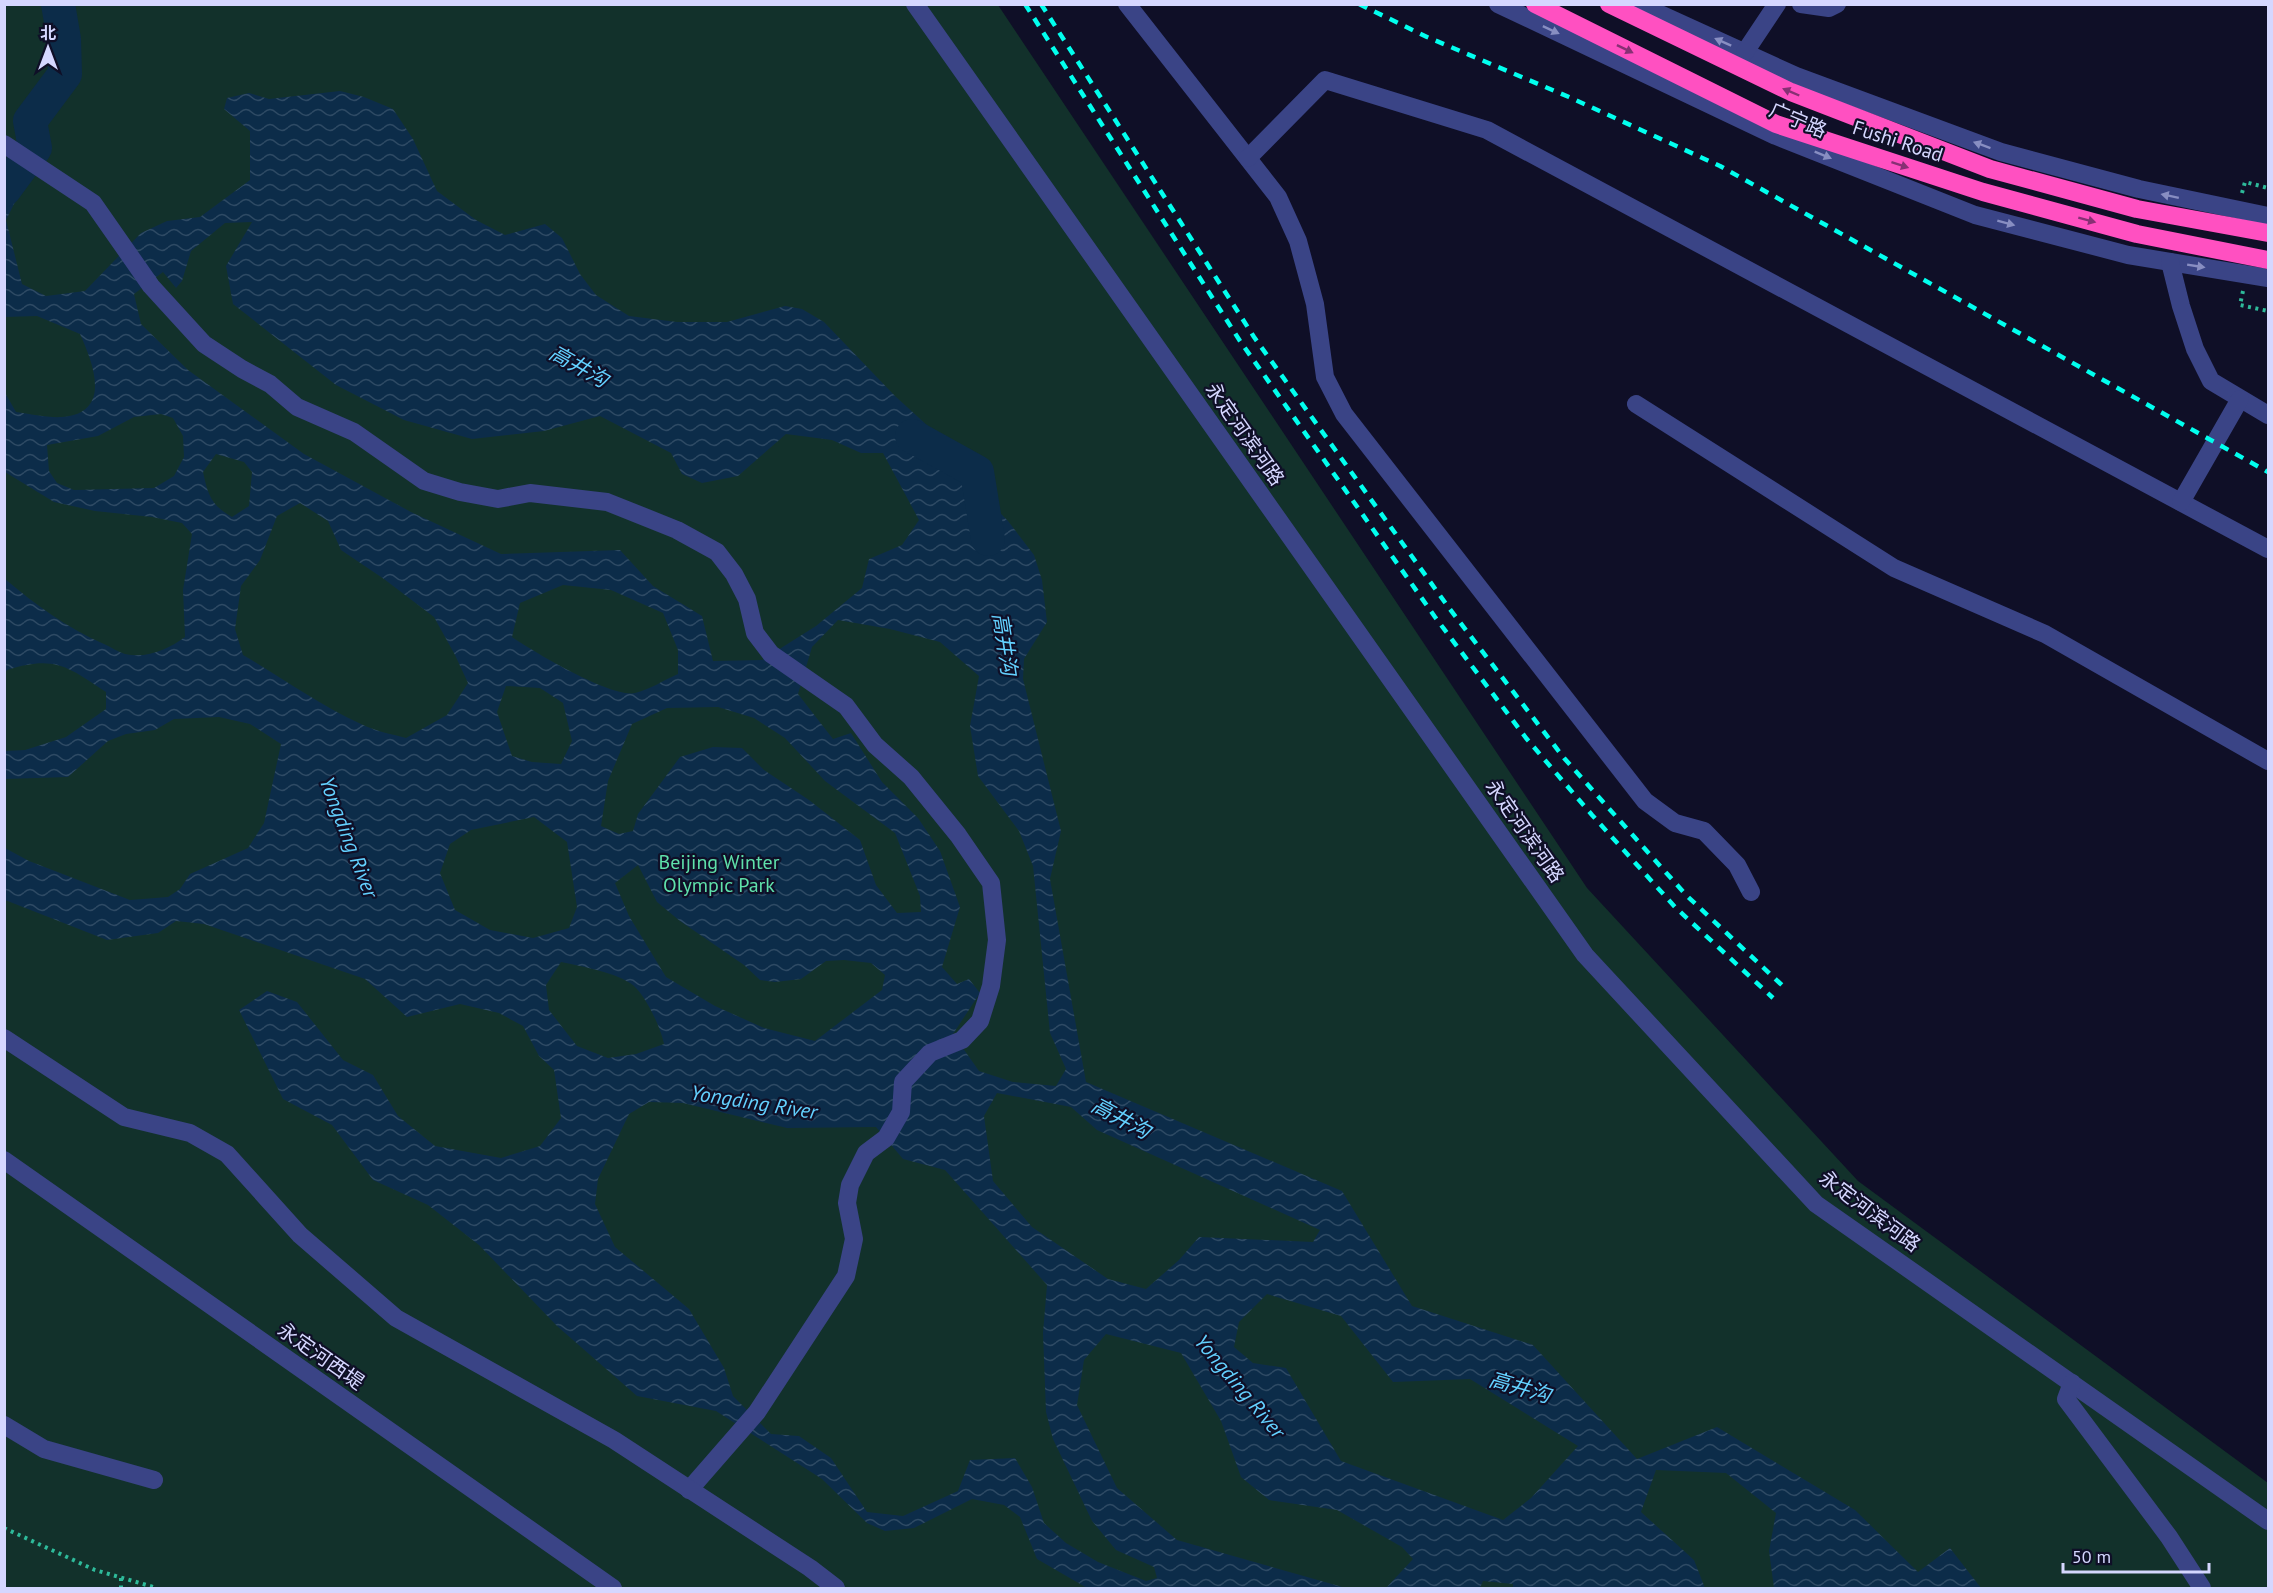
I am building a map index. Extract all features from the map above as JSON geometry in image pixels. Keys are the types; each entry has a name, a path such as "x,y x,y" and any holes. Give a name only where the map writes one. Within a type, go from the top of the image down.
{"highway":[{"name":"Fushi Road","path":"1535,4 1776,124 1983,192 2137,234 2268,260"},
{"name":"Fushi Road","path":"1609,4 1791,92 1990,169 2137,209 2268,233"}],"street":[{"name":"永定河滨河路","path":"915,4 1585,955 1816,1204 2268,1521"},
{"path":"1127,4 1278,197 1298,241 1315,304 1325,377 1344,414 1645,801 1675,823 1704,831 1737,865 1751,892"},
{"name":"广宁路","path":"1498,4 1776,136 1975,215 2128,255 2268,278"},
{"name":"广宁路","path":"1638,4 1796,76 2001,152 2139,189 2268,216"},
{"path":"1745,52 1777,4"},
{"path":"1801,4 1829,8 1837,4"},
{"path":"1248,158 1325,80 1487,129 2268,549"},
{"path":"7,145 93,203 151,286 204,344 270,384 297,407 354,432 424,481 460,492 498,499 530,493 607,502 677,530 717,552 738,582 747,599 755,633 771,654 846,706 875,745 912,777 958,835 991,883 997,940 991,986 980,1021 962,1040 930,1053 903,1082 902,1112 886,1138 866,1153 850,1185 847,1203 854,1239 846,1276 757,1412 689,1490"},
{"path":"2170,262 2195,349 2211,381 2268,415"},
{"path":"2181,502 2240,399"},
{"path":"1636,404 1894,568 2045,634 2268,761"},
{"path":"4,1038 124,1117 190,1133 227,1154 300,1235 396,1318 614,1440 810,1568 836,1588"},
{"name":"永定河西堤","path":"4,1160 612,1588"},
{"path":"2072,1383 2066,1399 2169,1537 2202,1588"},
{"path":"4,1425 44,1449 154,1480"}],"path":[{"path":"2239,203 2245,182 2268,188"},
{"path":"2243,288 2240,305 2268,311"},
{"path":"4,1528 95,1570 157,1588"},
{"path":"121,1578 121,1588"}],"green space":[{"name":"Beijing Winter Olympic Park","path":"5,4 998,5 1587,888 1858,1181 2268,1483 2268,1588 5,1588"}],"water":[{"name":"Yongding River","path":"340,91 364,97 393,109 413,139 437,191 476,220 505,235 545,224 562,238 580,274 596,295 629,316 677,322 727,322 785,306 802,309 824,322 895,396 929,427 970,482 1008,521 1034,555 1042,580 1047,622 1024,659 1023,679 1061,831 1050,879 1086,1082 1342,1191 1412,1306 1533,1345 1637,1459 1717,1427 1855,1510 1918,1572 1950,1548 1981,1588 1774,1588 1769,1551 1776,1513 1726,1473 1656,1470 1641,1512 1694,1560 1705,1588 1513,1588 1513,1584 1483,1581 1480,1588 1386,1588 1413,1559 1402,1547 1337,1510 1269,1500 1241,1477 1221,1421 1181,1353 1106,1334 1084,1360 1077,1405 1117,1488 1177,1540 1346,1588 1087,1588 1037,1559 1020,1517 1004,1505 972,1499 914,1528 885,1531 867,1523 822,1479 716,1411 637,1396 557,1326 479,1245 428,1205 373,1180 332,1125 283,1099 239,1010 267,991 297,1002 343,1060 373,1075 398,1116 435,1146 501,1158 540,1146 561,1118 554,1070 539,1056 523,1026 499,1013 460,1004 407,1017 365,979 204,924 176,921 158,933 107,940 5,900 5,848 29,861 130,900 168,897 180,889 190,874 248,848 264,823 281,744 250,724 219,717 174,719 155,730 126,734 108,741 68,777 5,779 5,751 25,750 66,737 106,709 106,692 81,675 60,666 37,663 7,670 5,673 5,579 52,615 90,638 125,654 149,654 165,649 185,637 183,590 192,534 182,523 152,517 95,511 54,502 5,472 4,391 16,412 62,417 78,413 88,406 94,397 95,385 90,359 80,334 37,316 5,317 5,170 10,171 24,184 6,220 22,284 46,296 85,291 141,233 167,221 200,217 250,180 250,131 224,109 227,98 249,93 269,99","holes":["252,222 226,266 233,304 336,385 404,420 472,439 544,431 600,416 671,453 682,474 702,483 738,476 786,434 832,440 861,453 883,453 919,520 902,545 869,559 862,588 816,626 762,660 713,661 702,616 653,586 620,550 501,554 411,512 304,454 188,370 141,324 134,294 163,272 176,288 182,281 191,251 225,223","161,414 173,418 183,436 184,457 174,476 154,488 74,490 57,483 49,471 47,445 98,436 134,417","216,454 244,462 252,472 249,506 232,517 215,504 203,472","300,503 328,521 341,550 434,617 468,683 447,715 406,738 366,726 330,708 243,655 235,629 241,586 260,560 277,516","563,585 611,590 663,613 678,650 678,674 635,693 624,693 609,688 554,663 512,637 520,603","838,620 890,629 940,642 979,676 970,726 978,776 1019,831 1033,866 1050,1033 1066,1069 1056,1086 1013,1082 979,1071 953,1034 980,993 969,979 957,984 942,967 960,907 940,851 918,818 882,782 851,733 833,739 798,694 812,647","506,686 540,688 563,703 572,741 561,764 532,762 512,756 497,712","718,707 754,718 785,738 825,781 895,833 920,896 921,912 897,913 876,885 860,840 809,800 764,770 742,748 713,747 680,757 638,814 633,831 619,834 601,826 608,781 632,724 667,708","534,817 567,842 577,907 569,928 533,938 490,930 455,910 440,873 450,844 471,830","638,865 657,902 680,921 744,965 760,980 775,982 801,979 826,961 844,960 871,963 885,975 882,990 815,1041 764,1028 715,1006 666,977 629,916 615,883","561,962 605,972 630,983 641,994 651,1011 664,1044 636,1054 608,1058 577,1046 549,1010 546,985","997,1093 1071,1107 1097,1130 1320,1230 1313,1242 1199,1237 1179,1260 1146,1289 1108,1279 1032,1227 993,1181 984,1116","649,1102 683,1103 787,1128 876,1127 903,1159 945,1170 1047,1285 1043,1333 1046,1412 1053,1439 1092,1521 1116,1550 1154,1567 1157,1578 1146,1581 1098,1562 1066,1543 1044,1523 1032,1487 1015,1458 970,1460 958,1491 903,1516 867,1512 831,1458 799,1436 771,1434 733,1396 724,1368 689,1309 615,1247 595,1204 598,1179 629,1114","1267,1294 1341,1316 1393,1382 1470,1379 1578,1446 1531,1498 1503,1520 1341,1461 1286,1368 1253,1363 1234,1347 1239,1322"]}],"waterway":[{"name":"高井沟","path":"4,190 35,148 30,121 65,74 64,39 58,4"},
{"name":"高井沟","path":"912,436 977,472 988,539"}],"railway":[{"path":"1025,4 1240,341 1435,617 1526,738 1675,907 1773,998"},
{"path":"1041,4 1254,337 1449,608 1564,758 1686,895 1785,988"},
{"path":"1359,4 1427,37 1569,97 1720,166 2268,472"}]}
